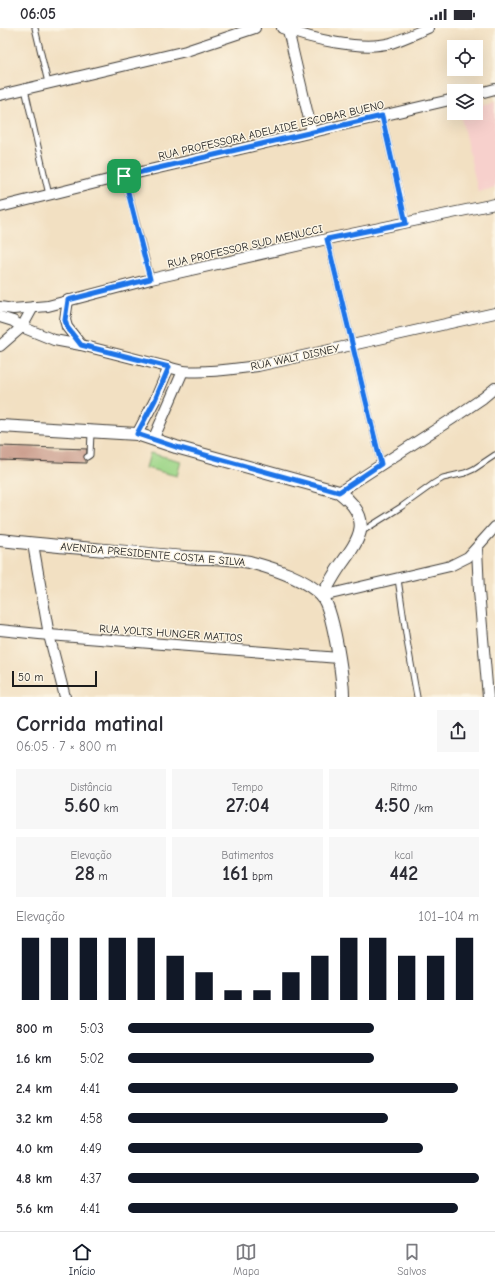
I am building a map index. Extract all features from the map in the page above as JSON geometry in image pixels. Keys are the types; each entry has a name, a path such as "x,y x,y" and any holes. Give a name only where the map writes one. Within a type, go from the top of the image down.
{"street":[{"path":"0,95 186,51 254,28"},
{"path":"312,132 285,29 348,44 370,45 390,43 428,28"},
{"path":"483,92 495,89"},
{"name":"RUA PROFESSORA ADELAIDE ESCOBAR BUENO","path":"0,207 124,176 447,101"},
{"name":"RUA PROFESSOR SUD MENUCCI","path":"0,307 13,309 48,306 150,279 327,239 495,204"},
{"path":"68,300 65,320 67,327 81,345"},
{"path":"0,346 22,328 33,307"},
{"name":"RUA WALT DISNEY","path":"0,317 12,321 22,328 54,340 81,345 183,371 222,370 258,366 353,346 495,313"},
{"path":"137,434 155,400 169,367"},
{"path":"153,440 183,371"},
{"path":"339,492 471,406 495,388"},
{"path":"0,426 91,433 137,434 237,465 339,492 356,508 360,521 360,532 357,542 336,572 322,596 333,629 340,658 343,697"},
{"path":"322,596 450,566 468,557 495,527"},
{"name":"AVENIDA PRESIDENTE COSTA E SILVA","path":"0,540 189,558 225,559 252,562 300,580 322,596"},
{"path":"33,544 49,635 66,697"},
{"path":"477,548 488,697"},
{"name":"RUA YOLTS HUNGER MATTOS","path":"0,630 340,658"}],"lane":[{"path":"35,28 48,83"},
{"path":"25,89 49,195"},
{"path":"382,116 406,223"},
{"path":"124,176 150,279"},
{"path":"327,239 381,464"},
{"path":"86,457 90,455 91,433"},
{"path":"360,532 402,507 443,478 465,473 474,469 495,455"},
{"path":"398,579 417,697"}],"shaded area":[{"path":"495,102 495,188 478,192 462,120 483,120 483,105"}],"green space":[{"path":"150,453 181,461 177,476 146,468"}],"building":[{"path":"0,446 87,449 86,463 0,460"}],"route":[{"path":"382,116 406,223 327,239 381,464 339,492 244,467 137,434 155,400 169,367 81,345 70,332 65,320 68,300 150,279 124,176 382,116"}]}
